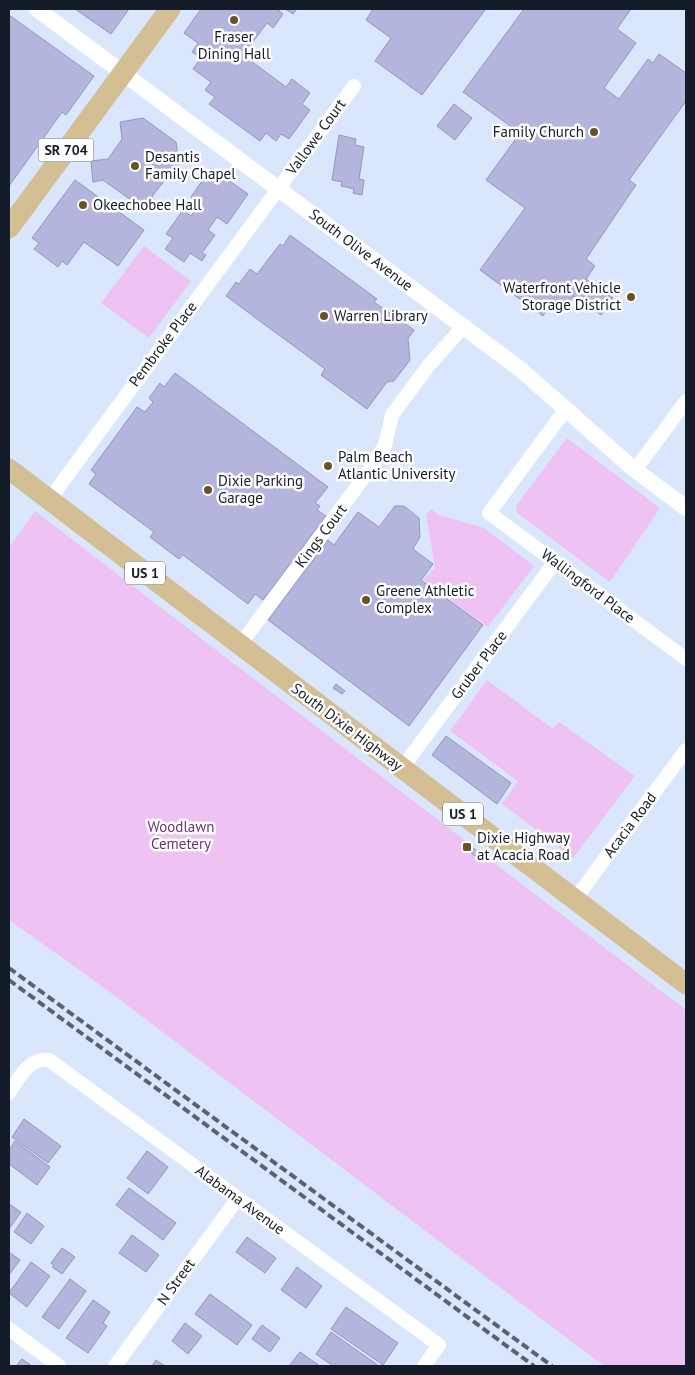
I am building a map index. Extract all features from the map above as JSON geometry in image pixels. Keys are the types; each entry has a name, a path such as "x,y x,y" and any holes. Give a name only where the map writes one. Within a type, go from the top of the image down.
{"main road":[{"name":"SR 704","path":"9,228 170,9"},
{"name":"South Dixie Highway","path":"9,469 686,984"}],"street":[{"name":"South Olive Avenue","path":"37,9 520,368 635,470 686,508"},
{"name":"Vallowe Court","path":"278,188 354,86"},
{"name":"Pembroke Place","path":"49,500 278,188"},
{"name":"Kings Court","path":"240,645 370,469 385,444 392,415 429,365 464,326"},
{"path":"635,470 686,401"},
{"name":"Wallingford Place","path":"566,410 489,513 686,659"},
{"name":"Gruber Place","path":"402,768 555,562"},
{"name":"Acacia Road","path":"575,899 686,750"},
{"name":"Alabama Avenue","path":"9,1093 29,1065 39,1059 49,1060 439,1345 424,1366"},
{"name":"N Street","path":"115,1366 238,1198"},
{"path":"9,1329 59,1366"}],"green space":[{"path":"144,246 191,281 149,338 101,303"},
{"path":"567,438 660,508 610,582 517,513 516,506"},
{"path":"431,509 439,515 484,528 534,566 488,627 423,580 435,568 426,515"},
{"name":"Woodlawn Cemetery","path":"35,511 686,1010 686,1366 604,1366 99,984 9,920 9,548"},
{"path":"487,680 553,729 559,722 635,776 573,858 502,804 518,781 450,731"}],"building":[{"path":"75,9 129,9 111,34"},
{"path":"201,9 280,9 279,11 283,14 273,28 267,23 243,55 286,87 292,79 310,93 302,104 310,110 289,139 281,134 276,141 266,133 260,141 209,104 215,97 205,90 211,82 193,69 201,58 192,52 198,43 184,33"},
{"path":"285,9 297,9 293,14"},
{"path":"373,9 485,10 422,95 375,61 391,38 366,20"},
{"path":"524,9 631,9 617,29 636,43 604,88 619,99 648,59 653,63 659,54 686,73 686,101 629,180 636,185 586,259 595,266 586,279 613,298 601,315 574,296 565,307 554,300 543,316 480,270 525,208 486,180 520,133 463,92"},
{"path":"9,15 94,76 66,115 62,112 9,186"},
{"path":"454,104 472,118 455,140 437,126"},
{"name":"Desantis Family Chapel","path":"143,118 176,142 180,171 172,171 153,195 151,206 133,209 131,200 103,180 93,182 91,161 108,159 122,139 120,122"},
{"path":"339,135 356,139 355,145 364,147 359,179 364,180 362,195 353,193 354,189 341,186 342,182 332,180"},
{"path":"211,168 248,194 227,224 217,217 208,230 215,235 202,253 206,255 202,261 190,253 184,262 165,249 173,238 166,234 183,210 191,216 200,203 191,197"},
{"name":"Okeechobee Hall","path":"75,180 144,230 118,266 84,242 67,265 62,261 58,267 34,249 39,243 32,238"},
{"name":"Warren Library","path":"290,235 377,299 374,302 414,330 408,339 410,360 394,381 387,382 367,409 321,375 325,369 226,296 236,282 239,284 250,269 257,274 280,244 283,246"},
{"name":"Dixie Parking Garage","path":"175,373 328,487 315,503 320,506 317,510 326,516 263,600 255,594 248,604 183,555 179,559 150,537 154,532 89,484 96,474 91,470 137,407 145,412 153,402 149,398 160,383 164,387"},
{"name":"Greene Athletic Complex","path":"395,506 404,506 419,518 420,537 413,549 433,564 421,580 483,625 409,726 268,620 328,540 334,545 358,512 379,527"},
{"path":"336,684 345,691 342,694 333,688"},
{"path":"446,736 511,783 497,804 432,755"},
{"path":"470,846 478,852 475,856 467,849"},
{"path":"24,1119 61,1146 48,1163 12,1137"},
{"path":"15,1141 50,1167 37,1185 9,1164 9,1150"},
{"path":"147,1151 168,1167 148,1194 127,1178"},
{"path":"129,1188 176,1223 163,1240 116,1205"},
{"path":"9,1204 21,1212 9,1229"},
{"path":"27,1213 44,1226 31,1244 14,1232"},
{"path":"132,1235 159,1255 146,1272 119,1253"},
{"path":"247,1237 276,1258 265,1273 236,1252"},
{"path":"62,1248 75,1257 62,1274 52,1267 54,1265 51,1263"},
{"path":"9,1252 20,1260 9,1275"},
{"path":"31,1262 50,1276 27,1307 9,1293"},
{"path":"297,1267 322,1286 306,1308 281,1290"},
{"path":"70,1279 86,1291 59,1329 42,1317"},
{"path":"210,1294 252,1325 237,1345 195,1314"},
{"path":"93,1300 110,1312 103,1323 107,1326 88,1353 66,1338"},
{"path":"346,1307 398,1343 383,1365 331,1329"},
{"path":"185,1323 202,1336 188,1354 172,1341"},
{"path":"262,1325 280,1338 270,1352 252,1339"},
{"path":"331,1332 379,1366 333,1366 316,1354"},
{"path":"300,1352 320,1366 289,1366"},
{"path":"22,1359 32,1366 16,1366"},
{"path":"156,1360 165,1366 152,1366"}],"railway":[{"path":"9,968 552,1366"},
{"path":"9,980 534,1366"}],"place":[{"name":"Fraser Dining Hall","path":"234,20"},
{"name":"Family Church","path":"594,132"},
{"name":"Desantis Family Chapel","path":"135,166"},
{"name":"Okeechobee Hall","path":"83,205"},
{"name":"Waterfront Vehicle Storage District","path":"631,297"},
{"name":"Warren Library","path":"324,316"},
{"name":"Palm Beach Atlantic University","path":"328,466"},
{"name":"Dixie Parking Garage","path":"208,490"},
{"name":"Greene Athletic Complex","path":"366,600"},
{"name":"Dixie Highway at Acacia Road","path":"467,847"}]}
